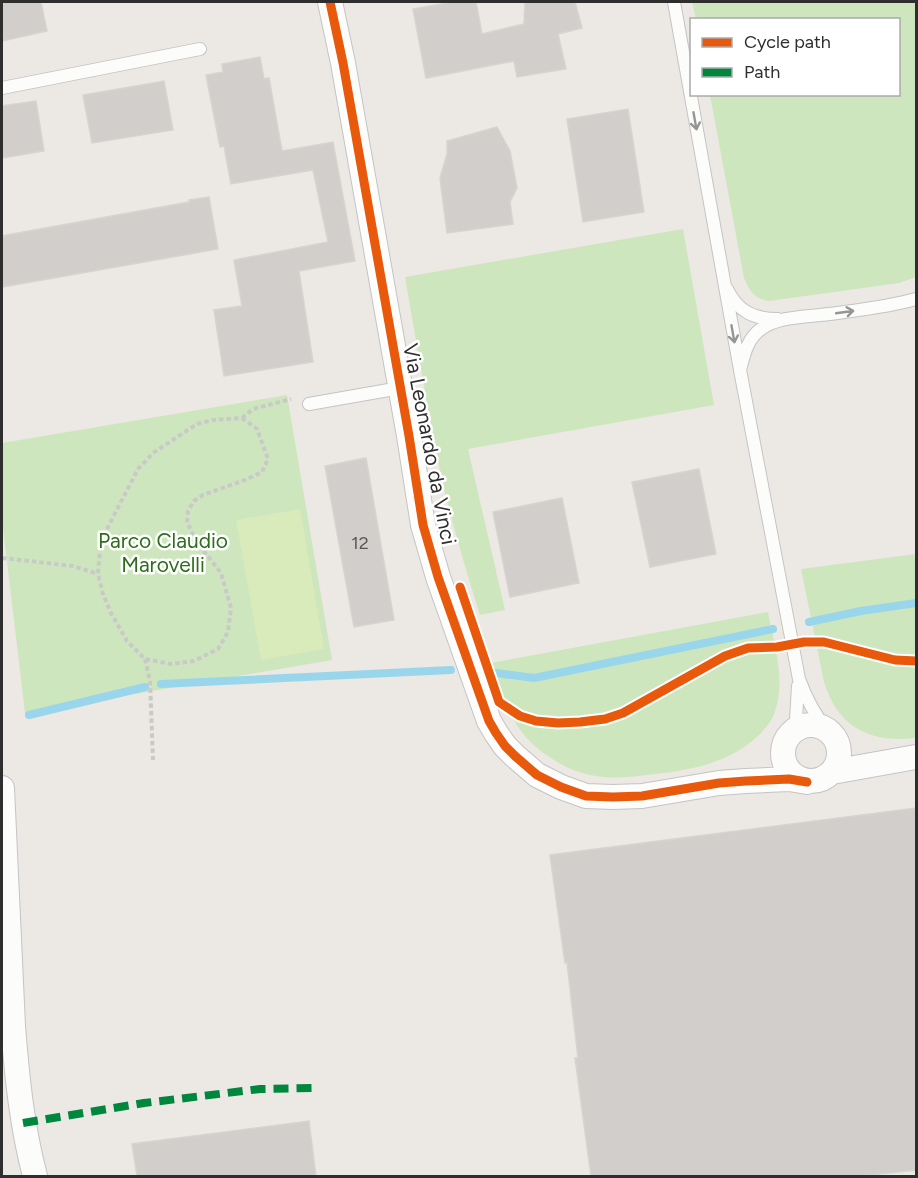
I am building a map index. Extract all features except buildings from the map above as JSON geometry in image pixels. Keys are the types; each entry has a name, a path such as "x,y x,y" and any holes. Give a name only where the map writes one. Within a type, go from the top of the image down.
{"street":[{"name":"Via Leonardo da Vinci","path":"330,2 343,63 423,525 438,577 489,721 496,733 515,756 537,774 561,787 586,796 642,796 719,783 789,779 807,782"},
{"path":"832,737 839,754 832,772 825,778 807,782 792,775 783,760 782,752 785,741 792,732 809,725 818,726 832,737 867,754 912,758"},
{"name":"Via Leonardo da Vinci","path":"719,783 762,763 785,741"},
{"path":"832,772 912,758"},
{"path":"2,788 15,1055 22,1116 35,1176"}],"lane":[{"path":"674,2 690,92"},
{"path":"2,88 200,49"},
{"path":"691,96 799,679 809,704 832,737"},
{"path":"724,283 735,301 750,315 762,319 787,319 878,307 916,299"},
{"path":"740,370 748,344 755,335 761,329 787,319"},
{"path":"309,404 400,388"},
{"path":"785,741 796,720 799,679"}],"path":[{"path":"153,760 150,681 145,659 127,641 111,613 98,574 100,551 108,527 138,469 153,453 197,424 213,420 242,418 253,409 291,399 309,404"},
{"path":"145,659 171,664 194,661 218,649 228,632 231,608 221,573 196,541 187,522 188,511 194,501 203,495 262,472 268,459 257,429 242,418"},
{"path":"2,558 73,566 98,574"}],"green space":[{"path":"692,2 916,2 916,277 899,283 769,301 756,296 744,278 710,96 900,96 900,18 696,18"},
{"path":"683,229 714,405 468,449 505,610 480,615 440,473 405,277"},
{"name":"Parco Claudio Marovelli","path":"287,395 332,660 25,713 2,520 2,443"},
{"path":"300,509 324,649 261,660 236,520"},
{"path":"916,554 916,738 884,738 870,735 847,721 830,698 824,682 801,569"},
{"path":"768,612 779,674 778,699 771,720 760,734 735,752 707,764 677,771 609,777 585,774 559,763 541,751 520,730 506,706 491,663"}],"waterway":[{"path":"809,622 916,603"},
{"path":"496,673 534,678 773,629"},
{"path":"161,684 451,670"},
{"path":"29,715 145,687"}],"marked path":[{"path":"23,1123 144,1103 260,1089 313,1088"}],"cycle path":[{"path":"330,2 343,63 423,525 438,577 489,721 496,733 505,746 537,775 586,796 642,796 719,783 746,781 789,779 807,782"},
{"path":"460,587 499,702 520,716 536,721 580,722 605,719 623,713 725,656 748,648 824,642 895,660 916,661"}]}
